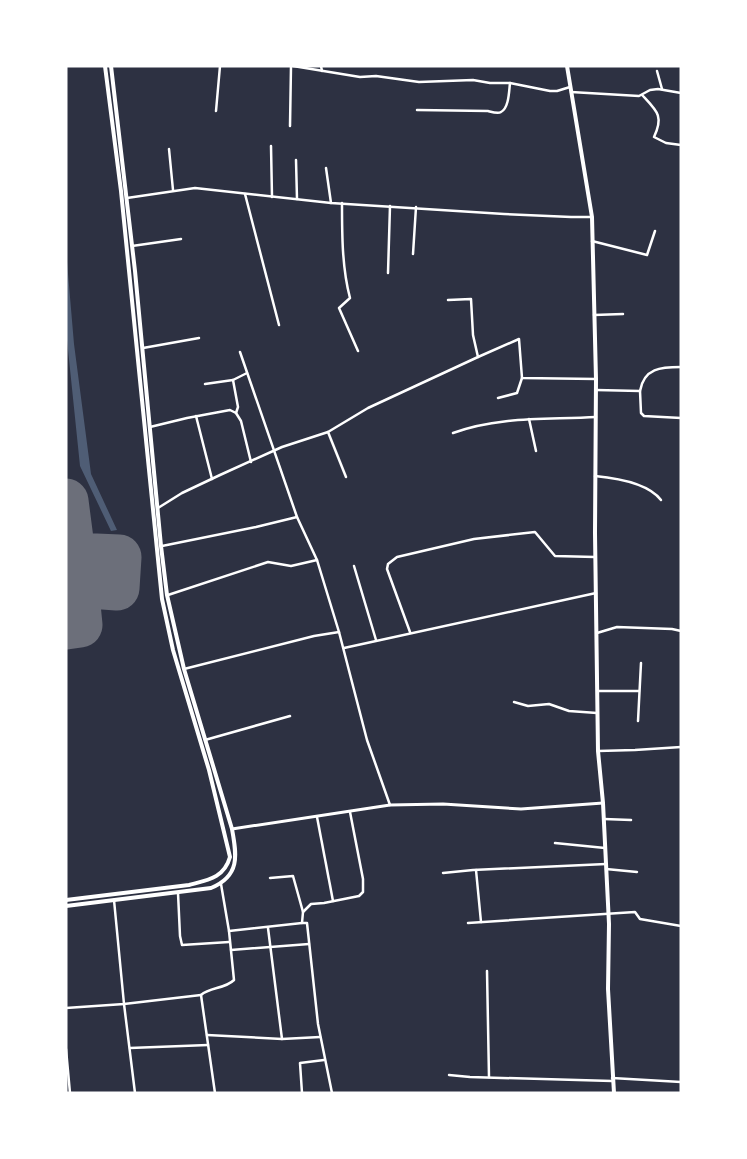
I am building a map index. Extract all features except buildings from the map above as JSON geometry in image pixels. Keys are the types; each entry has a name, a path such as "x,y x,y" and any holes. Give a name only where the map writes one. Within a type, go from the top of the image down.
{"main road":[{"path":"66,900 189,885 206,881 216,877 227,867 230,857 209,770 173,650 162,599 121,191 105,66"},
{"path":"66,906 211,888 221,884 230,876 236,852 232,829 184,669 167,595 127,198 111,66"},
{"path":"567,66 592,217 596,379 595,476 598,751 603,803 609,924 608,989 614,1093"}],"street":[{"path":"216,111 220,66"},
{"path":"290,126 292,66 360,77 376,76 419,82 473,80 490,83 510,83 550,91 570,89 634,96 642,95 654,89 681,93"},
{"path":"321,66 322,71"},
{"path":"657,71 662,89"},
{"path":"417,110 488,111 499,113 506,106 510,83"},
{"path":"642,95 657,111 659,126 654,138 681,146"},
{"path":"271,146 272,197"},
{"path":"169,149 173,190"},
{"path":"296,160 297,200"},
{"path":"326,168 331,202"},
{"path":"127,198 195,188 297,200 514,215 571,218 592,217"},
{"path":"245,194 280,325"},
{"path":"342,203 343,242 350,298 339,308 358,351"},
{"path":"388,273 390,206"},
{"path":"413,254 416,208"},
{"path":"592,240 648,256 655,232"},
{"path":"132,246 181,239"},
{"path":"448,300 471,299 473,335 478,357"},
{"path":"594,314 623,314"},
{"path":"142,348 199,338"},
{"path":"158,508 212,479 274,451 328,432 368,408 519,339 522,378 518,393 498,398"},
{"path":"240,352 297,517 317,560 344,648 367,740 390,805"},
{"path":"681,367 656,369 647,374 641,384 640,391 641,413 644,416 681,418"},
{"path":"205,384 233,380 247,373"},
{"path":"522,378 596,379"},
{"path":"233,380 238,407 236,413"},
{"path":"596,390 640,391"},
{"path":"150,427 230,410 236,413 241,421 251,462"},
{"path":"196,416 212,479"},
{"path":"453,433 474,426 529,419 596,416"},
{"path":"529,419 536,451"},
{"path":"328,432 346,477"},
{"path":"595,476 617,478 655,492 661,500"},
{"path":"161,546 297,517"},
{"path":"410,632 387,570 388,564 397,557 474,539 535,532 555,556 596,557"},
{"path":"167,595 268,562 291,566 317,560"},
{"path":"354,566 376,640"},
{"path":"344,648 410,632 596,593"},
{"path":"597,634 617,627 681,631"},
{"path":"184,669 314,636 339,632"},
{"path":"638,720 641,664"},
{"path":"598,691 639,691"},
{"path":"514,702 528,706 549,704 569,711 598,713"},
{"path":"205,740 290,716"},
{"path":"598,751 681,747"},
{"path":"232,829 390,805 443,804 520,809 603,803"},
{"path":"303,912 311,904 333,902 359,896 363,892 363,880 350,811"},
{"path":"317,817 333,902"},
{"path":"604,819 631,820"},
{"path":"555,843 605,848"},
{"path":"443,873 606,864"},
{"path":"606,869 637,872"},
{"path":"476,870 481,922"},
{"path":"270,878 293,876 303,912 302,923 307,922"},
{"path":"66,1008 124,1004 201,995 230,984 234,980 229,931 221,884"},
{"path":"178,893 182,945 229,942"},
{"path":"114,900 135,1093"},
{"path":"468,923 635,912 640,919 681,926"},
{"path":"229,931 307,922"},
{"path":"307,922 320,1038 332,1093"},
{"path":"268,928 282,1039"},
{"path":"230,950 309,944"},
{"path":"487,971 489,1078"},
{"path":"201,995 215,1093"},
{"path":"206,1035 282,1039 320,1038"},
{"path":"130,1048 208,1045"},
{"path":"66,1049 70,1093"},
{"path":"302,1093 300,1063 324,1060"},
{"path":"449,1075 489,1078 681,1082"}],"water":[{"path":"66,250 74,344 91,474 117,530 111,531 80,466 67,340"}],"runway":[{"path":"66,501 73,555 119,557 117,588 76,585 80,625 66,627"}]}
